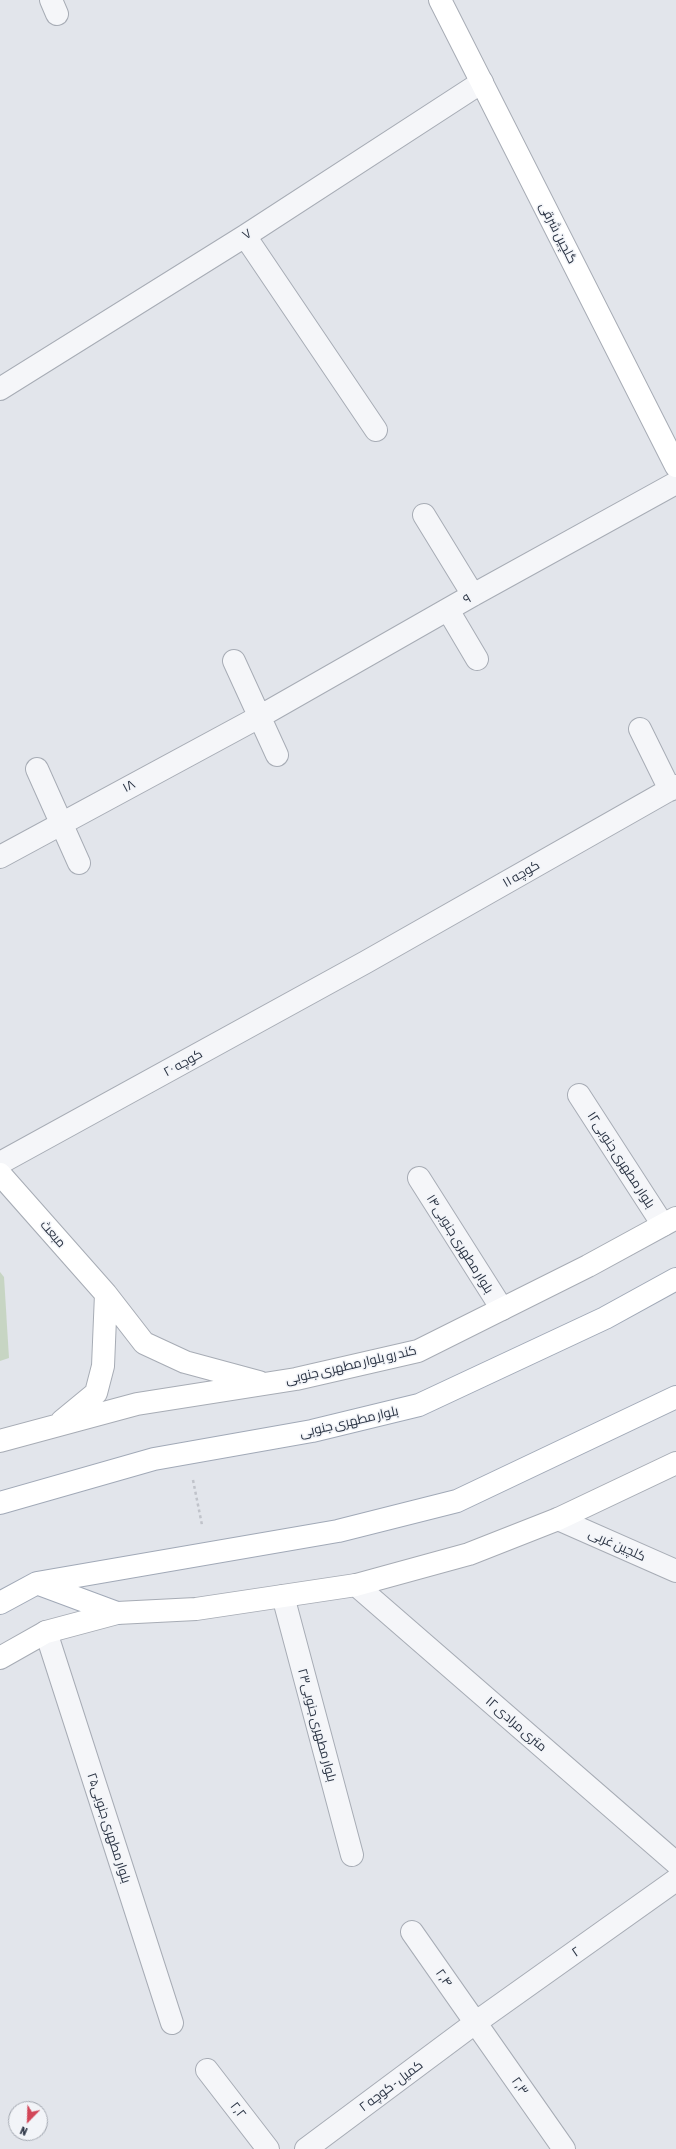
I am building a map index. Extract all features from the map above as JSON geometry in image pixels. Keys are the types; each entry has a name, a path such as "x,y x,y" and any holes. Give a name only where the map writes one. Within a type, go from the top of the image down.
{"main road":[{"name":"گلچین شرقی","path":"440,0 676,466"},
{"name":"مبعث","path":"0,1174 106,1294 144,1343 185,1362 266,1384"},
{"name":"کند رو بلوار مطهری جنوبی","path":"0,1441 137,1404 296,1379 418,1351 588,1266 669,1221"},
{"name":"بلوار مطهری جنوبی","path":"0,1503 154,1459 312,1431 419,1405 605,1318 676,1279"},
{"path":"56,1426 96,1393 103,1366 106,1294"},
{"path":"0,1603 38,1583 338,1531 457,1501 676,1397"},
{"path":"0,1658 46,1632 117,1613 196,1609 356,1584 469,1554 558,1519 676,1463"},
{"path":"38,1583 117,1613"}],"street":[{"name":"۷","path":"5,386 245,236 482,82"},
{"path":"245,236 376,430"},
{"name":"۹","path":"259,717 676,483"},
{"path":"424,515 474,595"},
{"path":"448,610 477,659"},
{"path":"234,661 277,755"},
{"name":"۱۸","path":"0,857 62,822 259,717"},
{"path":"640,729 673,788"},
{"path":"36,769 62,822 79,863"},
{"name":"کوچه ۱۱","path":"366,962 673,788"},
{"name":"کوچه ۲۰","path":"0,1163 366,962"},
{"name":"بلوار مطهری جنوبی۱۲","path":"579,1095 669,1221"},
{"name":"بلوار مطهری جنوبی۱۴","path":"419,1178 502,1309"},
{"name":"کلچین غربی","path":"558,1519 676,1571"},
{"name":"۱۲ متری مرادی","path":"356,1584 676,1863"},
{"name":"بلوار مطهری جنوبی۲۳","path":"282,1596 352,1854"},
{"name":"بلوار مطهری جنوبی۲۵","path":"46,1632 172,2023"},
{"name":"۲","path":"475,2023 676,1880"},
{"name":"۲٫۴","path":"412,1932 475,2023"},
{"name":"کمیل - کوچه ۲","path":"306,2149 475,2023"},
{"name":"۲٫۳","path":"475,2023 564,2149"},
{"name":"۲٫۲","path":"207,2070 268,2149"}],"path":[{"path":"187,1453 208,1553"}],"green space":[{"path":"0,1272 4,1277 9,1358 0,1361"}]}
